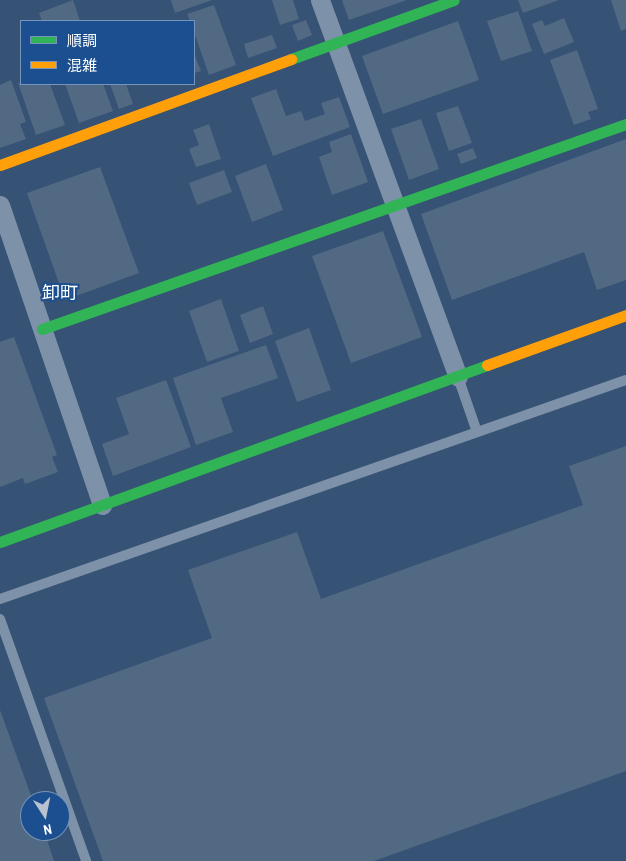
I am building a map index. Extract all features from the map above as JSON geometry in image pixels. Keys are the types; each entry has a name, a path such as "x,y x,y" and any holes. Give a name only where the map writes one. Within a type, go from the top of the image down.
{"street":[{"path":"320,0 458,377"},
{"path":"0,165 454,0"},
{"path":"42,329 395,207 626,124"},
{"path":"0,205 102,505"},
{"path":"0,542 458,377 626,314"}],"lane":[{"path":"458,377 477,432"},
{"path":"0,599 626,380"},
{"path":"0,619 86,861"}],"building":[{"path":"73,0 80,20 42,20 39,13"},
{"path":"171,0 212,0 175,13"},
{"path":"272,0 293,0 299,19 280,25"},
{"path":"342,0 407,0 349,20"},
{"path":"518,0 559,0 523,13"},
{"path":"611,0 626,0 626,29 621,31"},
{"path":"214,5 236,65 209,75 195,35 195,20 190,20 187,14"},
{"path":"518,11 532,51 501,61 487,21"},
{"path":"564,18 574,42 544,54 532,24 542,20 545,26"},
{"path":"306,20 312,35 298,41 292,25"},
{"path":"458,21 479,80 383,114 362,56"},
{"path":"272,35 277,48 248,58 244,44"},
{"path":"577,50 598,109 588,112 591,119 574,125 550,60"},
{"path":"195,56 201,71 195,73"},
{"path":"11,80 26,122 20,124 26,139 0,148 0,85"},
{"path":"20,82 20,85 50,85 65,125 36,135 18,83"},
{"path":"65,85 103,85 113,111 79,123"},
{"path":"110,85 126,85 133,104 119,109"},
{"path":"276,89 286,116 301,111 305,121 325,114 321,103 339,97 350,127 273,156 251,98"},
{"path":"458,106 472,143 449,151 436,113"},
{"path":"421,119 439,169 409,180 391,129"},
{"path":"209,124 221,159 196,167 189,149 199,145 193,130"},
{"path":"351,134 368,182 332,195 319,157 332,152 329,142"},
{"path":"626,139 626,280 597,290 584,252 452,300 421,214"},
{"path":"473,148 477,158 461,164 457,154"},
{"path":"266,164 283,210 252,222 235,176"},
{"path":"100,167 139,273 65,300 27,193"},
{"path":"224,170 232,192 197,205 189,183"},
{"path":"383,231 422,337 351,363 312,256"},
{"path":"221,299 239,351 207,362 189,311"},
{"path":"263,306 273,334 250,343 240,315"},
{"path":"309,328 331,390 297,402 275,341"},
{"path":"14,337 57,455 52,457 58,472 25,484 23,478 0,487 0,342"},
{"path":"266,345 278,378 221,398 233,432 196,445 173,378"},
{"path":"166,380 191,447 113,476 102,444 129,434 116,398"},
{"path":"626,446 626,771 374,861 103,861 44,698 212,638 188,570 297,532 321,599 583,505 569,466"},
{"path":"0,710 29,791 20,791 20,841 47,841 54,861 0,861"}],"traffic: fast":[{"path":"291,59 454,0"},
{"path":"42,329 626,124"},
{"path":"0,542 487,365"}],"traffic: slow":[{"path":"0,165 291,59"},
{"path":"487,365 626,315"}],"district":[{"name":"卸町","path":"60,293"}]}
